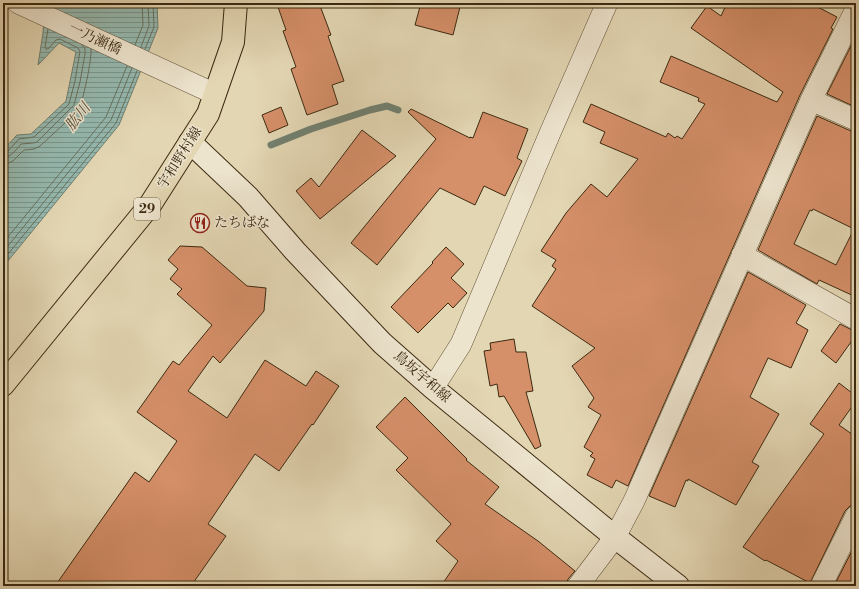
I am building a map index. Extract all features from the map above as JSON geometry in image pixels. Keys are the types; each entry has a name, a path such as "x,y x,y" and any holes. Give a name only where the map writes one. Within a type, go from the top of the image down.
{"main road":[{"name":"宇和野村線","path":"3,385 150,205 208,114 233,42 236,3"},
{"name":"鳥坂宇和線","path":"190,142 248,197 295,251 382,343 433,388 615,537 678,586"}],"street":[{"name":"一乃瀬橋","path":"18,3 215,94"},
{"path":"433,388 461,344 550,133 607,3"},
{"path":"578,586 615,537 634,501 811,100 856,9"},
{"path":"811,100 856,120"},
{"path":"742,255 856,319"},
{"path":"821,586 856,516"}],"water":[{"name":"肱川","path":"45,3 157,3 158,28 119,125 3,267 3,150 17,135 31,134 66,101 76,52 59,43 38,65 43,33"}],"building":[{"path":"290,3 319,3 331,35 328,36 344,81 332,85 338,104 307,115 291,69 296,67 283,31 286,30 278,7"},
{"path":"421,3 461,3 453,35 415,25"},
{"path":"727,3 810,3 837,17 831,28 833,29 800,95 628,486 616,480 612,488 587,475 595,459 590,456 593,453 584,447 601,415 588,407 594,398 572,366 595,348 532,306 556,269 552,266 556,260 541,251 566,213 591,184 607,197 638,159 600,143 605,132 583,122 591,104 666,137 668,133 675,138 677,136 682,139 705,104 698,101 699,98 660,82 671,56 777,102 783,92 691,28 707,6 721,16"},
{"path":"854,40 856,41 856,95 851,105 827,94"},
{"path":"281,107 288,125 269,133 262,115"},
{"path":"411,109 470,138 473,138 483,112 528,129 517,158 522,161 505,196 484,186 475,205 440,188 377,265 351,243 436,139 408,112"},
{"path":"817,116 856,132 856,297 819,280 817,284 758,250","holes":["813,209 854,229 836,265 794,244 810,210 812,211"]},
{"path":"362,130 396,156 320,219 296,191 311,178 319,187"},
{"path":"180,246 202,247 247,286 266,288 264,311 220,363 213,356 188,391 227,418 265,360 306,386 316,371 339,386 313,425 312,424 279,471 255,454 208,524 226,536 191,586 55,586 135,472 149,482 177,441 137,412 173,361 179,365 212,325 177,294 182,289 170,279 178,269 168,260"},
{"path":"446,247 464,264 451,278 467,293 453,308 448,303 418,333 391,307 433,263 432,262"},
{"path":"748,272 806,305 796,323 808,330 791,368 768,358 750,397 779,414 752,462 759,466 736,505 688,479 688,481 686,480 675,507 649,496"},
{"path":"840,324 856,331 856,335 836,363 821,351"},
{"path":"514,339 516,352 526,352 533,391 526,392 541,446 535,449 504,396 499,397 497,384 490,386 484,351 491,350 490,343"},
{"path":"839,383 856,396 856,401 839,425 856,437 856,504 850,506 845,511 810,583 766,560 765,561 743,547 824,434 810,424"},
{"path":"405,397 467,459 466,460 499,487 485,504 538,541 575,571 568,579 566,586 441,586 458,561 436,541 451,524 396,470 408,458 376,427"},
{"path":"856,543 856,586 834,586"}],"waterway":[{"path":"271,145 311,129 370,110 387,106 398,110"}],"place":[{"name":"たちばな","path":"200,223"}]}
